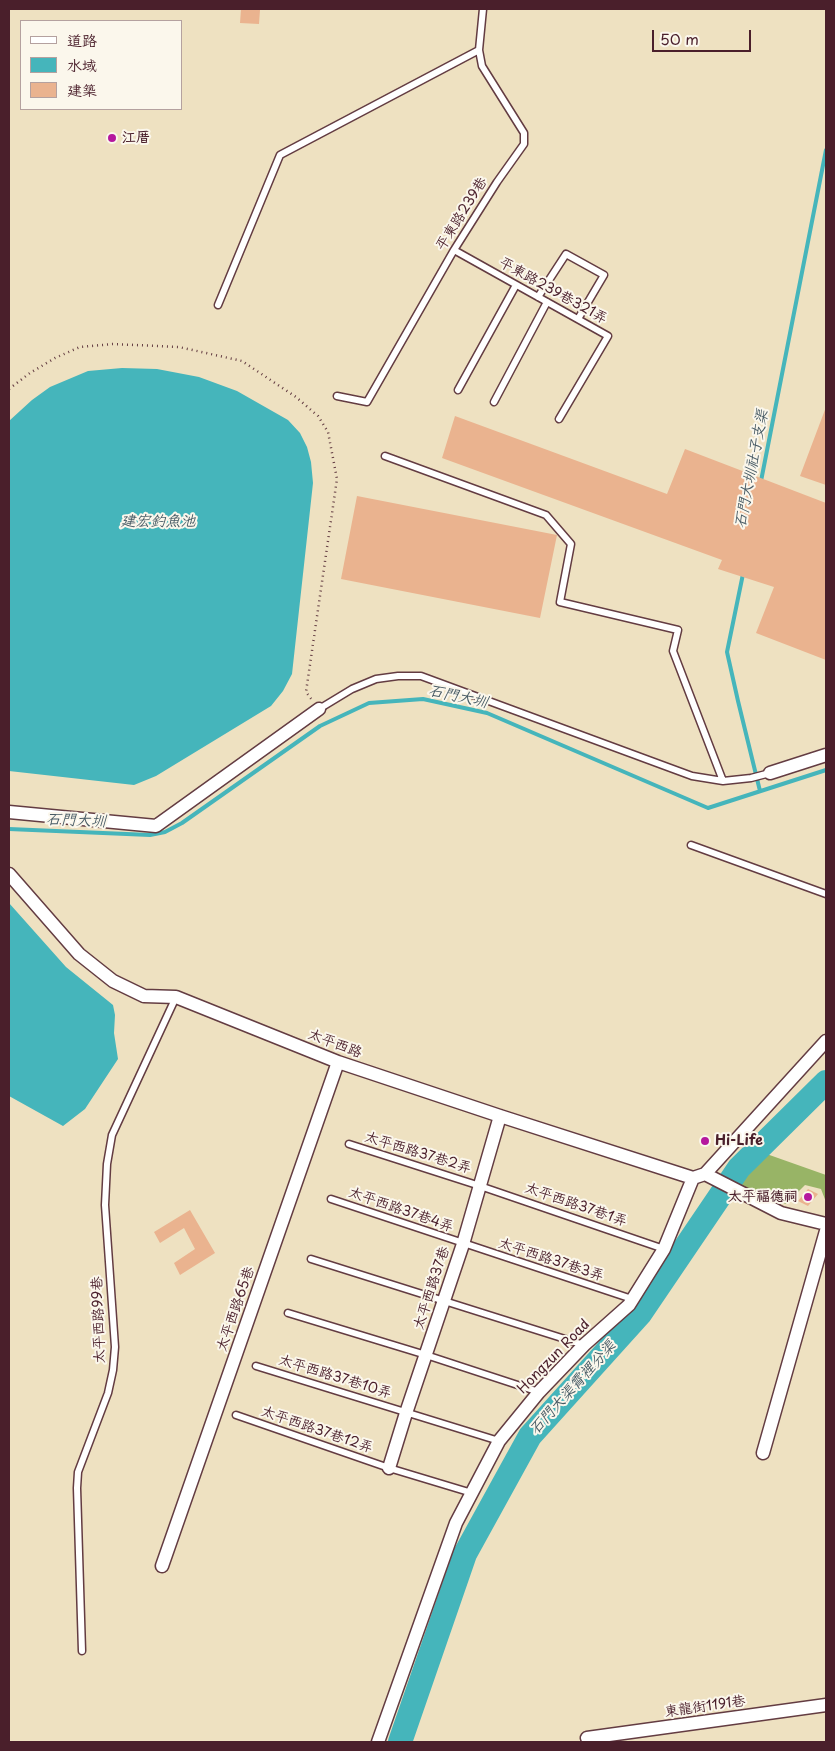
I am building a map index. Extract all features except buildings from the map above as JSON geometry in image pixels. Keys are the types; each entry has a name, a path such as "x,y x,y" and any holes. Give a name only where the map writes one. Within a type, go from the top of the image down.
{"street":[{"path":"9,812 156,826 319,709"},
{"path":"770,773 826,755"},
{"name":"太平西路","path":"9,874 79,954 114,982 144,996 176,997 338,1062 500,1116 719,1182 781,1213 826,1224"},
{"name":"Hongzun Road","path":"378,1742 456,1523 499,1441 539,1392 584,1345 629,1305 664,1248 699,1176 826,1041"},
{"name":"太平西路65巷","path":"162,1566 338,1062"},
{"name":"太平西路37巷","path":"389,1468 463,1244 500,1116"},
{"path":"763,1453 826,1231"},
{"name":"東龍街1191巷","path":"587,1738 826,1705"}],"lane":[{"name":"平東路239巷","path":"337,396 367,402 454,250 497,182 524,144 524,133 482,66 479,50 483,9"},
{"path":"218,305 280,155 479,50"},
{"name":"平東路239巷321弄","path":"454,250 608,336 559,419"},
{"path":"538,297 566,254 604,275 578,320"},
{"path":"458,390 516,285"},
{"path":"494,402 547,302"},
{"path":"385,456 546,515 571,544 560,602 678,630 673,651 723,781"},
{"path":"319,709 352,688 376,679 398,676 421,676 692,776 723,781 751,778 770,773"},
{"path":"691,845 826,894"},
{"name":"太平西路99巷","path":"82,1651 78,1472 108,1394 115,1347 106,1205 107,1164 112,1135 176,997"},
{"name":"太平西路37巷2弄","path":"349,1144 480,1186"},
{"name":"太平西路37巷1弄","path":"480,1186 664,1248"},
{"name":"太平西路37巷4弄","path":"331,1199 463,1244"},
{"name":"太平西路37巷3弄","path":"463,1244 632,1299"},
{"path":"311,1259 584,1345"},
{"path":"288,1313 539,1392"},
{"name":"太平西路37巷10弄","path":"256,1366 499,1441"},
{"name":"太平西路37巷12弄","path":"236,1415 389,1468 472,1493"}],"path":[{"path":"9,389 30,373 80,347 113,344 179,347 242,361 296,397 318,416 328,432 337,479 306,692 319,709"}],"green space":[{"path":"761,1152 826,1175 826,1202 821,1189 805,1185 786,1204 732,1185 742,1170"}],"water":[{"name":"建宏釣魚池","path":"122,368 157,369 199,377 237,391 288,420 300,433 307,447 311,462 313,483 292,674 283,691 271,706 156,776 134,785 9,771 9,421 50,387 88,371"},
{"path":"9,903 66,967 113,1005 115,1015 114,1033 118,1059 85,1109 63,1126 9,1096"}],"waterway":[{"name":"石門大圳社子支渠","path":"761,481 826,150"},
{"name":"石門大圳社子支渠","path":"743,574 727,652 760,791"},
{"name":"石門大圳","path":"9,829 150,835 165,832 182,823 320,726 369,703 423,699 487,713 708,808 826,770"},
{"name":"石門大渠霄裡分渠","path":"400,1742 465,1554 530,1436 640,1314 739,1168 826,1082"}],"place":[{"name":"江厝","path":"112,138"},
{"name":"Hi-Life","path":"705,1141"},
{"name":"太平福德祠","path":"808,1197"}]}
